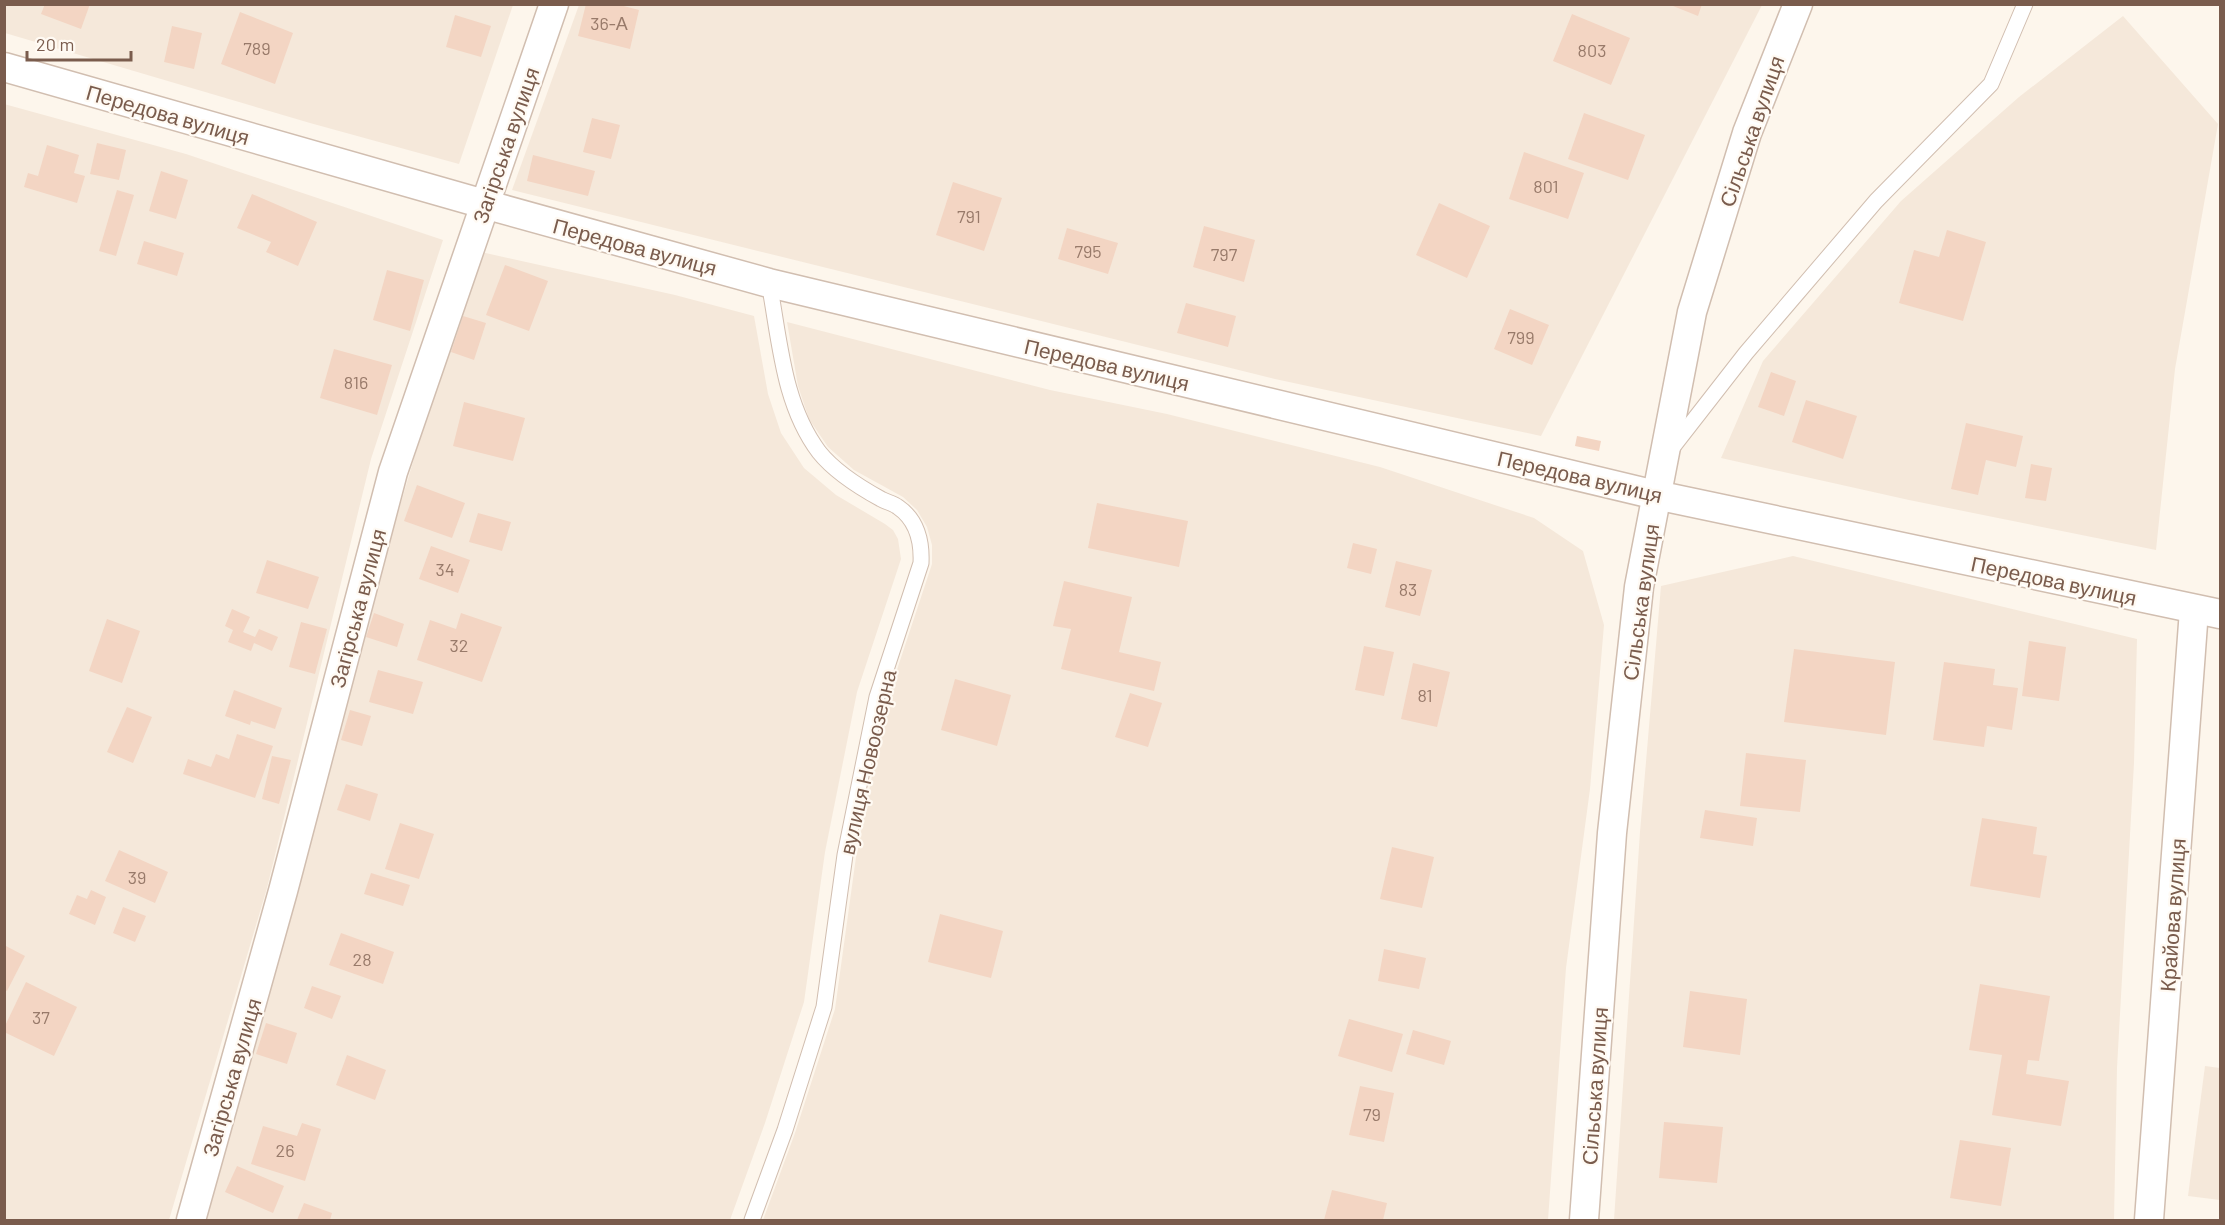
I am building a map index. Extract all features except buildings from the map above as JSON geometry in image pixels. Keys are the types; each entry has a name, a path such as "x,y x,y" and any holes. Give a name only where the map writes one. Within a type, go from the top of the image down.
{"street":[{"name":"Загірська вулиця","path":"191,1221 283,891 393,472 555,4"},
{"name":"Сільська вулиця","path":"1584,1221 1612,833 1639,587 1692,312 1747,133 1798,4"},
{"name":"Передова вулиця","path":"4,67 769,283 1656,495 2207,612"},
{"name":"Крайова вулиця","path":"2149,1221 2207,612"}],"lane":[{"path":"1662,459 1746,353 1876,201 1991,84 2025,4"},
{"name":"вулиця Новоозерна","path":"752,1221 785,1130 824,1007 845,855 877,697 921,562 922,547 918,531 909,517 897,506 848,479 821,454 800,424 788,389 769,283"}],"shaded area":[{"path":"4,5 513,5 459,164 310,123 5,33"},
{"path":"579,5 1762,5 1541,436 1275,379 512,190"},
{"path":"2123,16 2218,124 2175,369 2156,550 1909,500 1721,458 1763,361 1901,201 2019,97"},
{"path":"4,104 186,154 443,240 371,459 267,888 169,1220 5,1220"},
{"path":"481,252 675,295 754,316 768,394 781,433 804,468 836,495 893,530 898,539 901,559 857,692 825,852 804,1002 765,1123 730,1220 204,1220 364,627 427,415"},
{"path":"787,322 1050,390 1167,414 1380,467 1534,518 1583,551 1604,625 1590,789 1566,968 1548,1220 763,1220 795,1133 835,1009 856,857 887,700 932,564 932,545 927,527 917,510 903,497 854,470 828,447 809,419 798,386"},
{"path":"1793,556 2137,639 2134,763 2117,1068 2114,1220 1614,1220 1640,832 1661,586"},
{"path":"2205,1066 2220,1068 2220,1200 2188,1196"}]}
